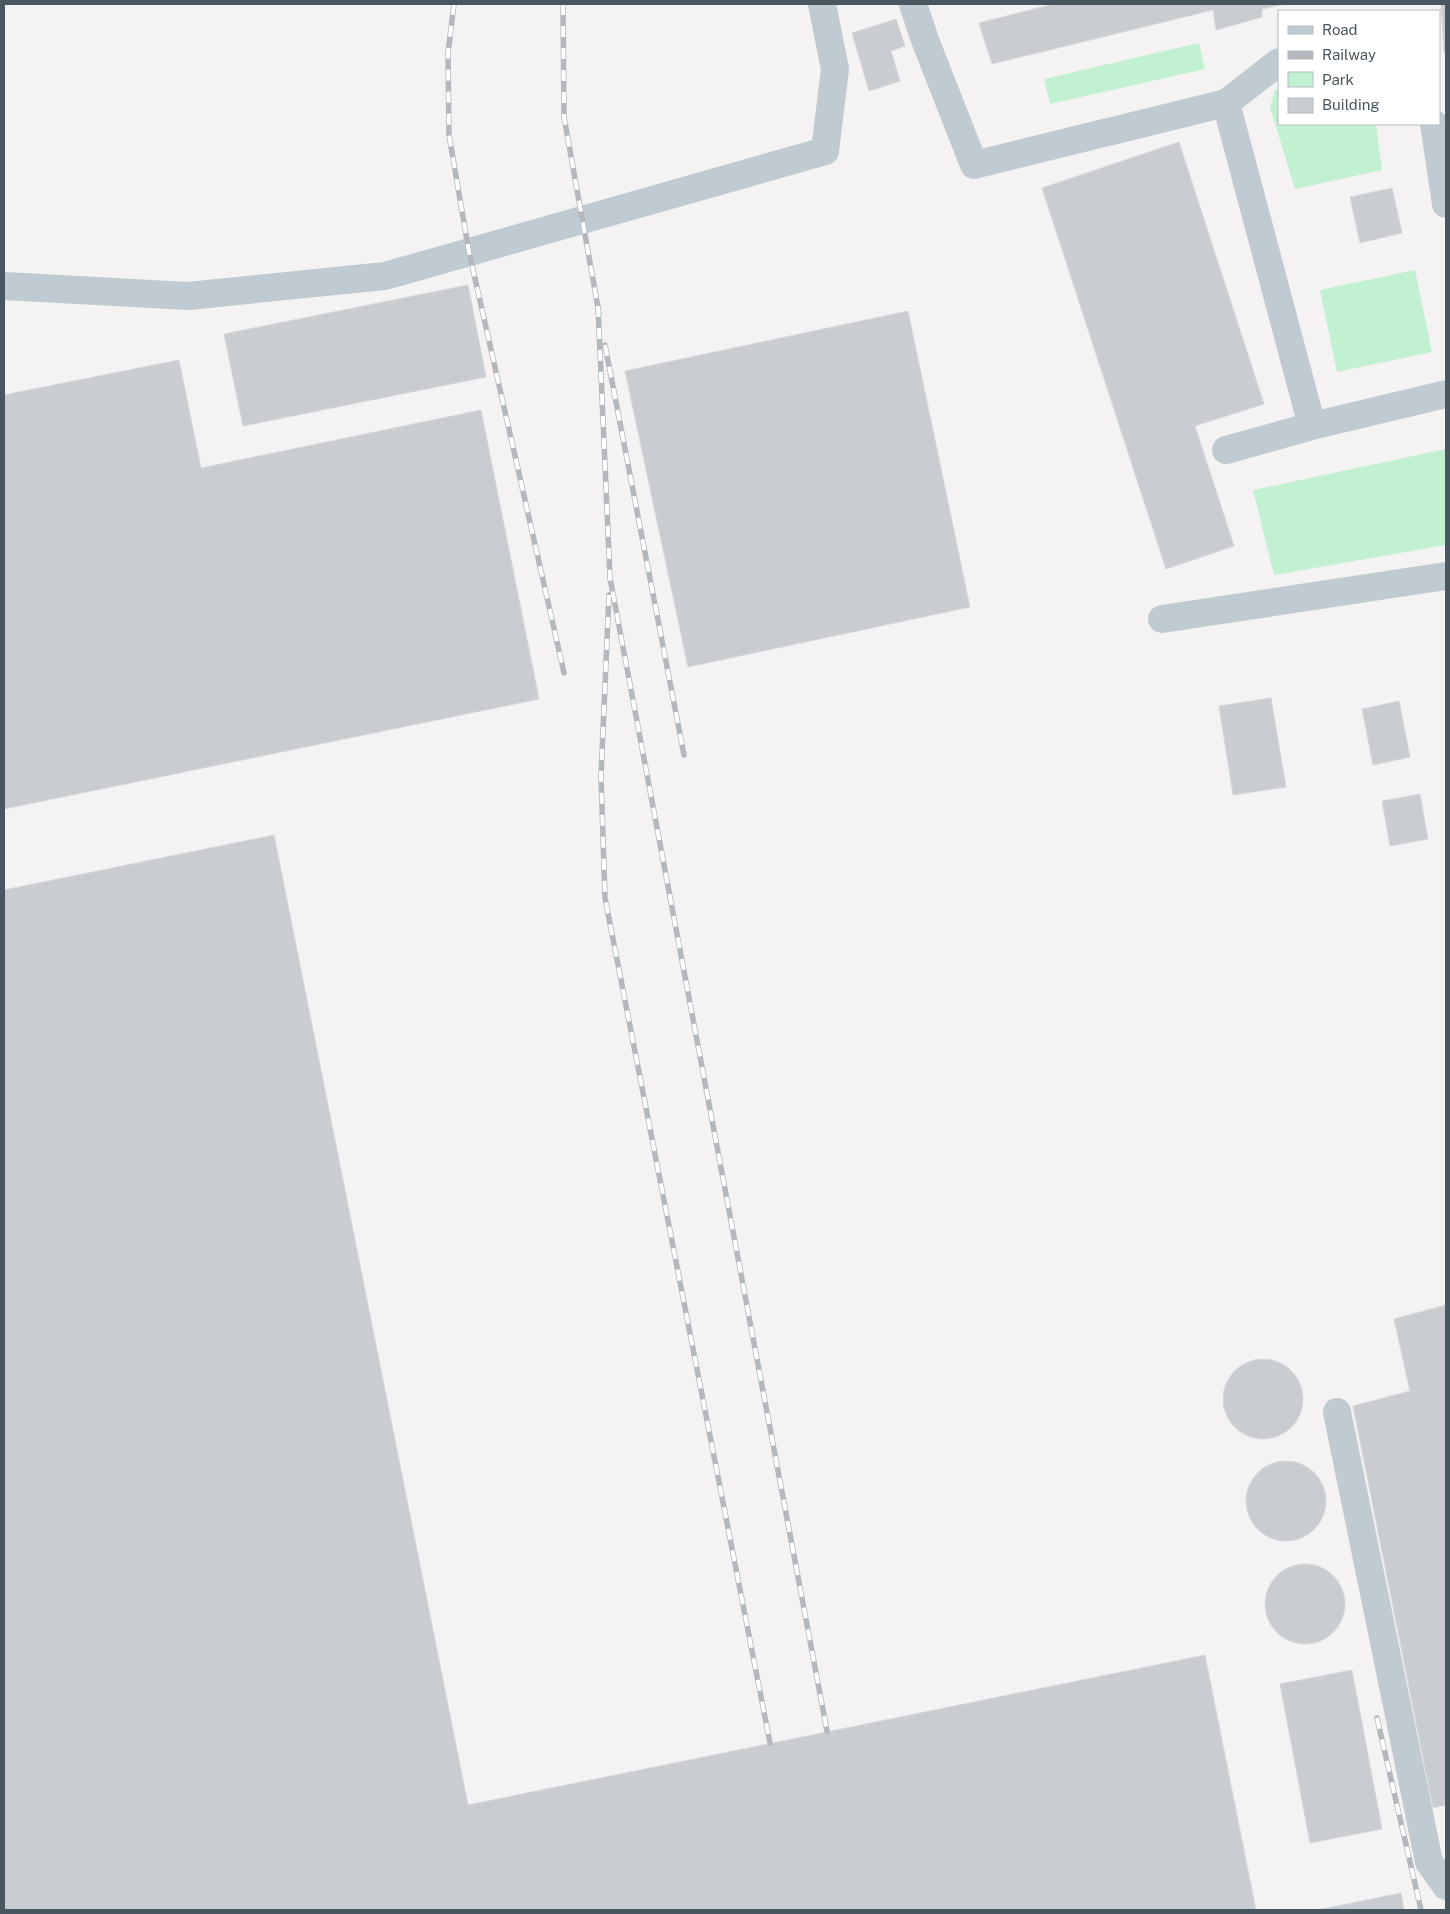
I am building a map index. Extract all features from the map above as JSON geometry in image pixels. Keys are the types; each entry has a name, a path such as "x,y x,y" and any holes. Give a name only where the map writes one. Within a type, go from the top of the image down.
{"lane":[{"path":"4,286 188,296 385,276 825,151 835,68 822,4"},
{"path":"913,4 924,40 974,166 1226,103 1278,63"},
{"path":"1226,103 1312,426"},
{"path":"1434,125 1446,204"},
{"path":"1226,450 1312,426 1446,394"},
{"path":"1162,619 1446,576"},
{"path":"1337,1412 1429,1862 1446,1886"}],"green space":[{"path":"1199,43 1205,69 1050,104 1044,79"},
{"path":"1278,89 1278,125 1376,125 1382,170 1295,189 1270,107 1275,90"},
{"path":"1415,270 1432,352 1337,372 1320,290"},
{"path":"1446,449 1446,545 1274,575 1253,490"}],"building":[{"path":"1054,4 1285,4 1262,9 1262,17 1216,30 1213,10 992,64 979,23"},
{"path":"1441,4 1446,4 1446,52 1444,53"},
{"path":"896,19 905,46 891,51 900,81 869,91 852,33"},
{"path":"1179,142 1264,404 1195,426 1234,546 1166,569 1042,188"},
{"path":"1392,188 1402,233 1360,243 1350,197"},
{"path":"468,285 486,377 243,426 224,334"},
{"path":"908,311 970,607 688,667 625,371"},
{"path":"179,360 201,468 481,410 539,699 4,809 4,395"},
{"path":"1271,698 1286,787 1233,795 1219,706"},
{"path":"1399,701 1410,757 1373,765 1362,709"},
{"path":"1420,794 1428,839 1390,846 1382,801"},
{"path":"274,835 468,1805 1205,1655 1256,1910 4,1910 4,890"},
{"path":"1446,1305 1446,1805 1433,1808 1353,1406 1410,1391 1394,1319"},
{"path":"1263,1359 1278,1362 1291,1371 1300,1384 1303,1399 1300,1414 1291,1427 1278,1436 1263,1439 1248,1436 1235,1427 1226,1414 1223,1399 1226,1384 1235,1371 1248,1362"},
{"path":"1286,1461 1301,1464 1314,1473 1323,1486 1326,1501 1323,1516 1314,1529 1301,1538 1286,1541 1271,1538 1258,1529 1249,1516 1246,1501 1249,1486 1258,1473 1271,1464"},
{"path":"1305,1564 1320,1567 1333,1576 1342,1589 1345,1604 1342,1619 1333,1632 1320,1641 1305,1644 1290,1641 1277,1632 1268,1619 1265,1604 1268,1589 1277,1576 1290,1567"},
{"path":"1352,1670 1382,1829 1310,1843 1280,1684"},
{"path":"1401,1893 1404,1910 1318,1910"}],"railway":[{"path":"454,4 448,53 449,135 469,252 564,673"},
{"path":"563,4 564,117 599,313"},
{"path":"598,306 610,578 827,1731"},
{"path":"605,345 684,755"},
{"path":"609,595 601,776 605,898 770,1743"},
{"path":"1377,1718 1421,1910"}]}
